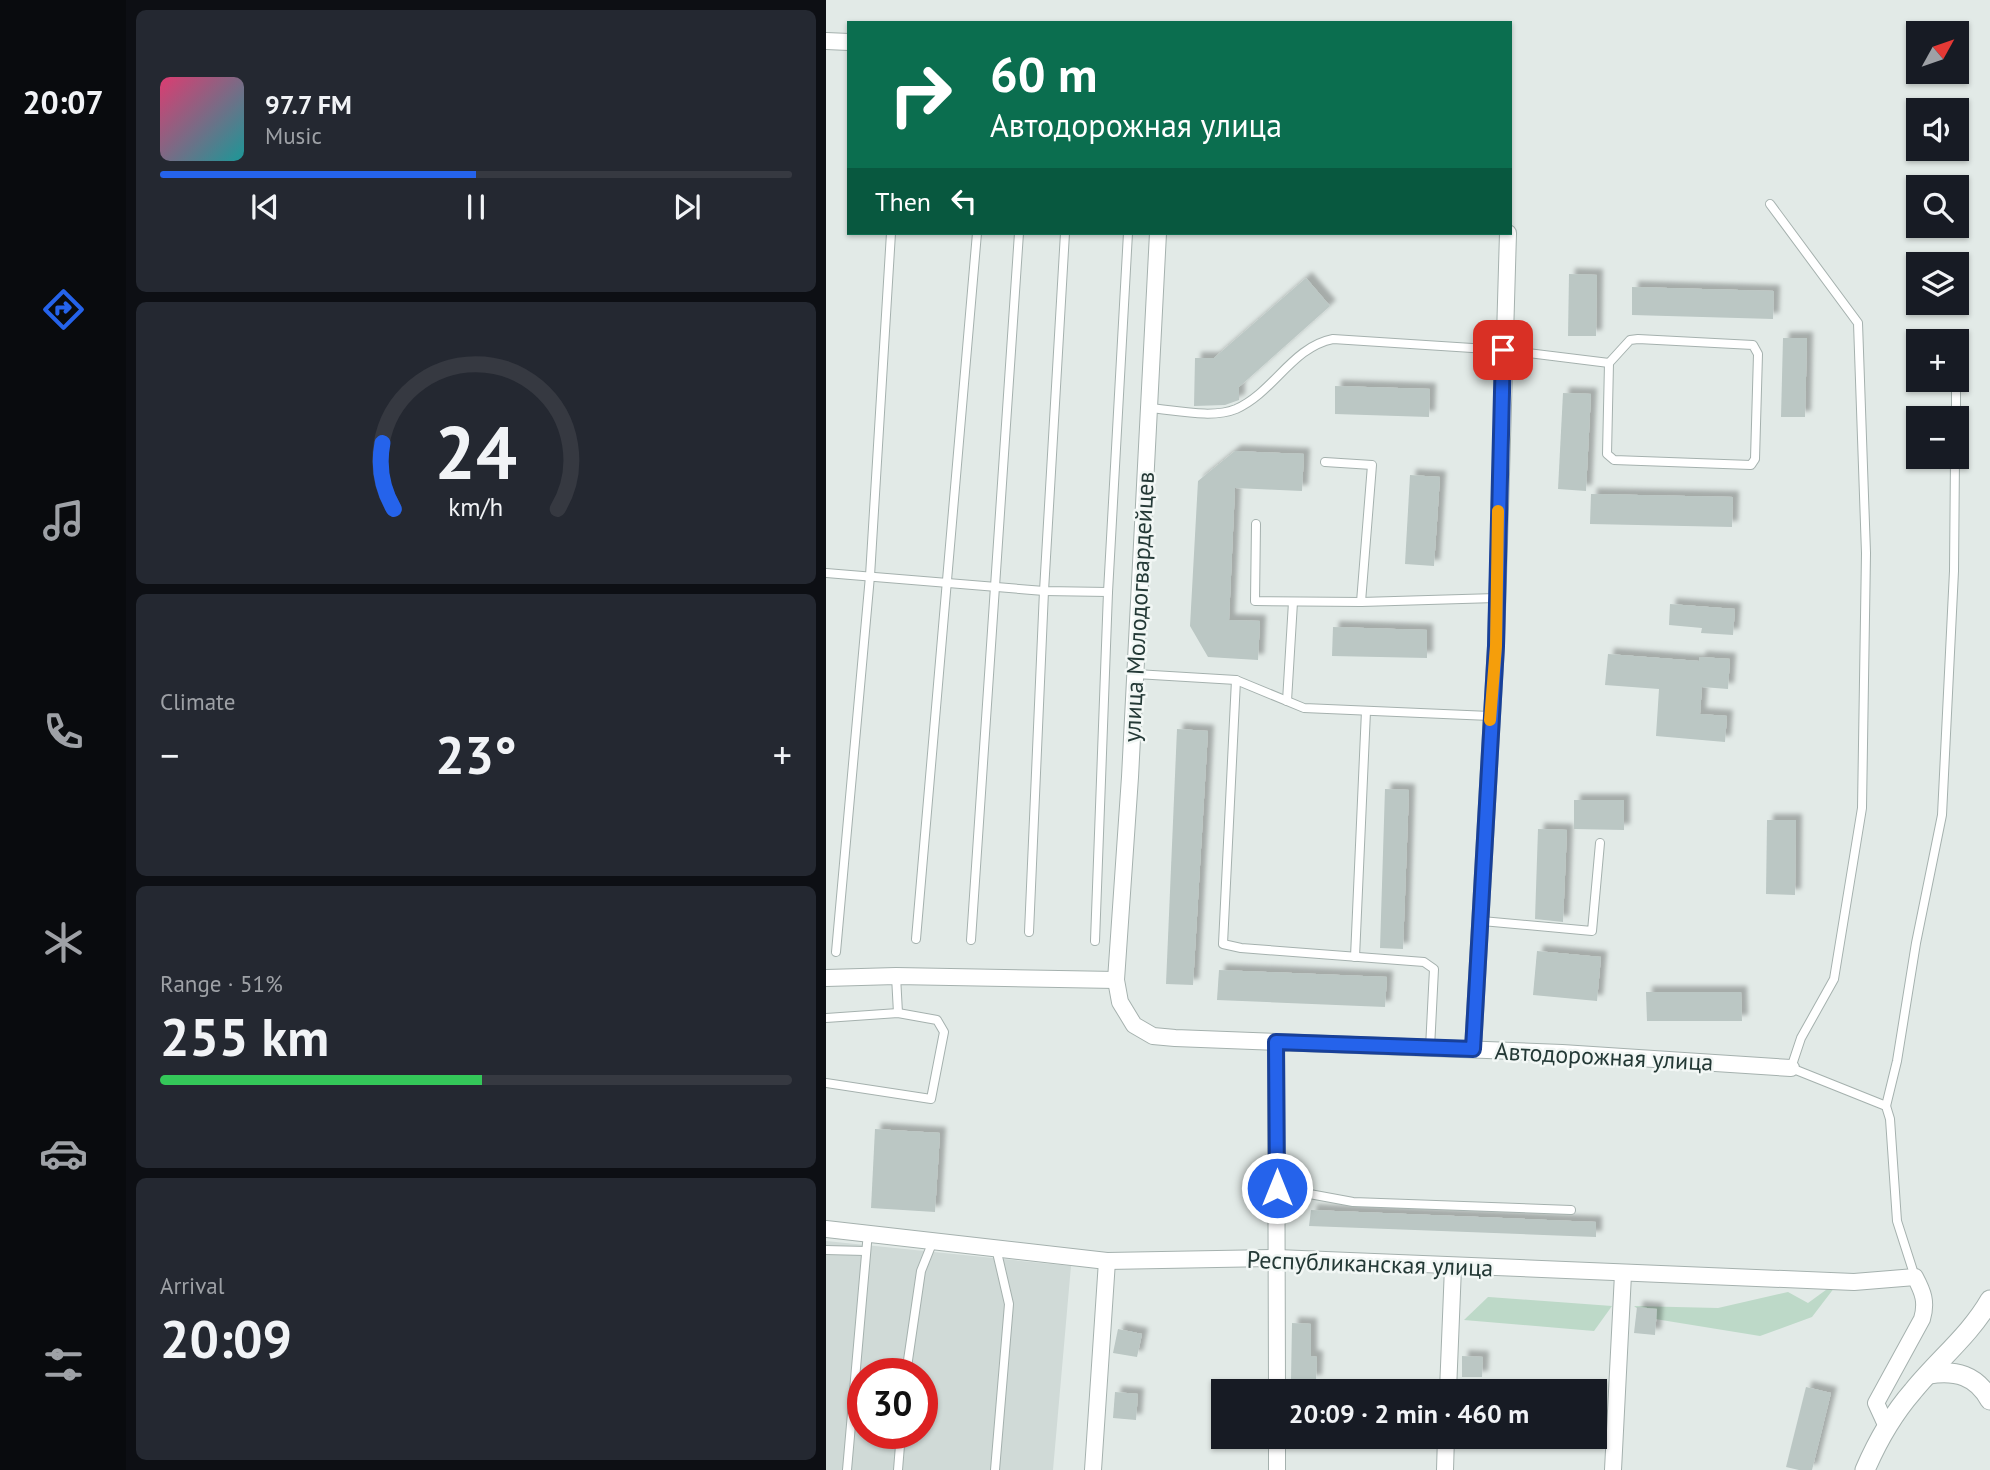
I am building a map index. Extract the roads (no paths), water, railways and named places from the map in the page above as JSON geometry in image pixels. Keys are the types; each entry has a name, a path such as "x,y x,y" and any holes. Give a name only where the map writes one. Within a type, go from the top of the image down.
{"street":[{"path":"826,41 847,43"},
{"name":"улица Молодогвардейцев","path":"1116,980 1136,674 1158,235"},
{"path":"1473,1049 1496,646 1508,235"},
{"path":"826,978 896,976 1116,980"},
{"name":"Автодорожная улица","path":"1116,980 1125,1016 1143,1032 1153,1036 1473,1049 1791,1068"},
{"path":"1276,1042 1277,1379"},
{"name":"Республиканская улица","path":"826,1229 1107,1261 1278,1258 1854,1282 1915,1277"},
{"path":"1093,1470 1107,1261"},
{"path":"1448,1379 1453,1267"},
{"path":"1613,1470 1623,1274"},
{"path":"1887,1427 1876,1403 1922,1319 1925,1306 1923,1293 1915,1277"},
{"path":"1865,1470 1887,1427 1973,1325 1990,1300"},
{"path":"1929,1374 1946,1371 1962,1374 1974,1380 1990,1400"},
{"path":"1277,1449 1277,1470"},
{"path":"1445,1470 1446,1449"}],"lane":[{"path":"1770,204 1858,323 1866,553 1862,808 1833,979 1801,1038 1791,1068 1886,1106"},
{"path":"836,952 870,576 891,235"},
{"path":"916,939 977,235"},
{"path":"971,940 1019,235"},
{"path":"1029,932 1044,591 1065,235"},
{"path":"1095,941 1108,592 1128,235"},
{"path":"1149,408 1216,413 1236,409 1314,343 1333,339 1503,350 1609,363"},
{"path":"1630,340 1753,345 1758,354 1755,459 1751,466 1614,460 1607,454 1609,363 1630,340"},
{"path":"1325,462 1372,465 1361,602"},
{"path":"1915,1277 1898,1221 1890,1119 1886,1106 1898,1061 1916,943 1942,815 1954,582 1955,469"},
{"path":"1256,524 1255,601 1361,602 1496,597"},
{"path":"826,573 1044,591 1108,592"},
{"path":"1286,701 1293,602"},
{"path":"1136,674 1236,680 1304,708 1490,716"},
{"path":"1236,680 1223,944 1241,948 1424,962 1434,969 1430,1048"},
{"path":"1355,957 1366,711"},
{"path":"1482,921 1592,931 1600,843"},
{"path":"896,976 898,1013"},
{"path":"826,1018 898,1013 937,1020 944,1032 931,1099 826,1083"},
{"path":"1277,1188 1353,1202 1571,1210"},
{"path":"847,1470 868,1232"},
{"path":"908,1358 921,1271 933,1241"},
{"path":"995,1470 1009,1304 996,1248"},
{"path":"826,1250 865,1251"},
{"path":"898,1470 900,1449"}]}
